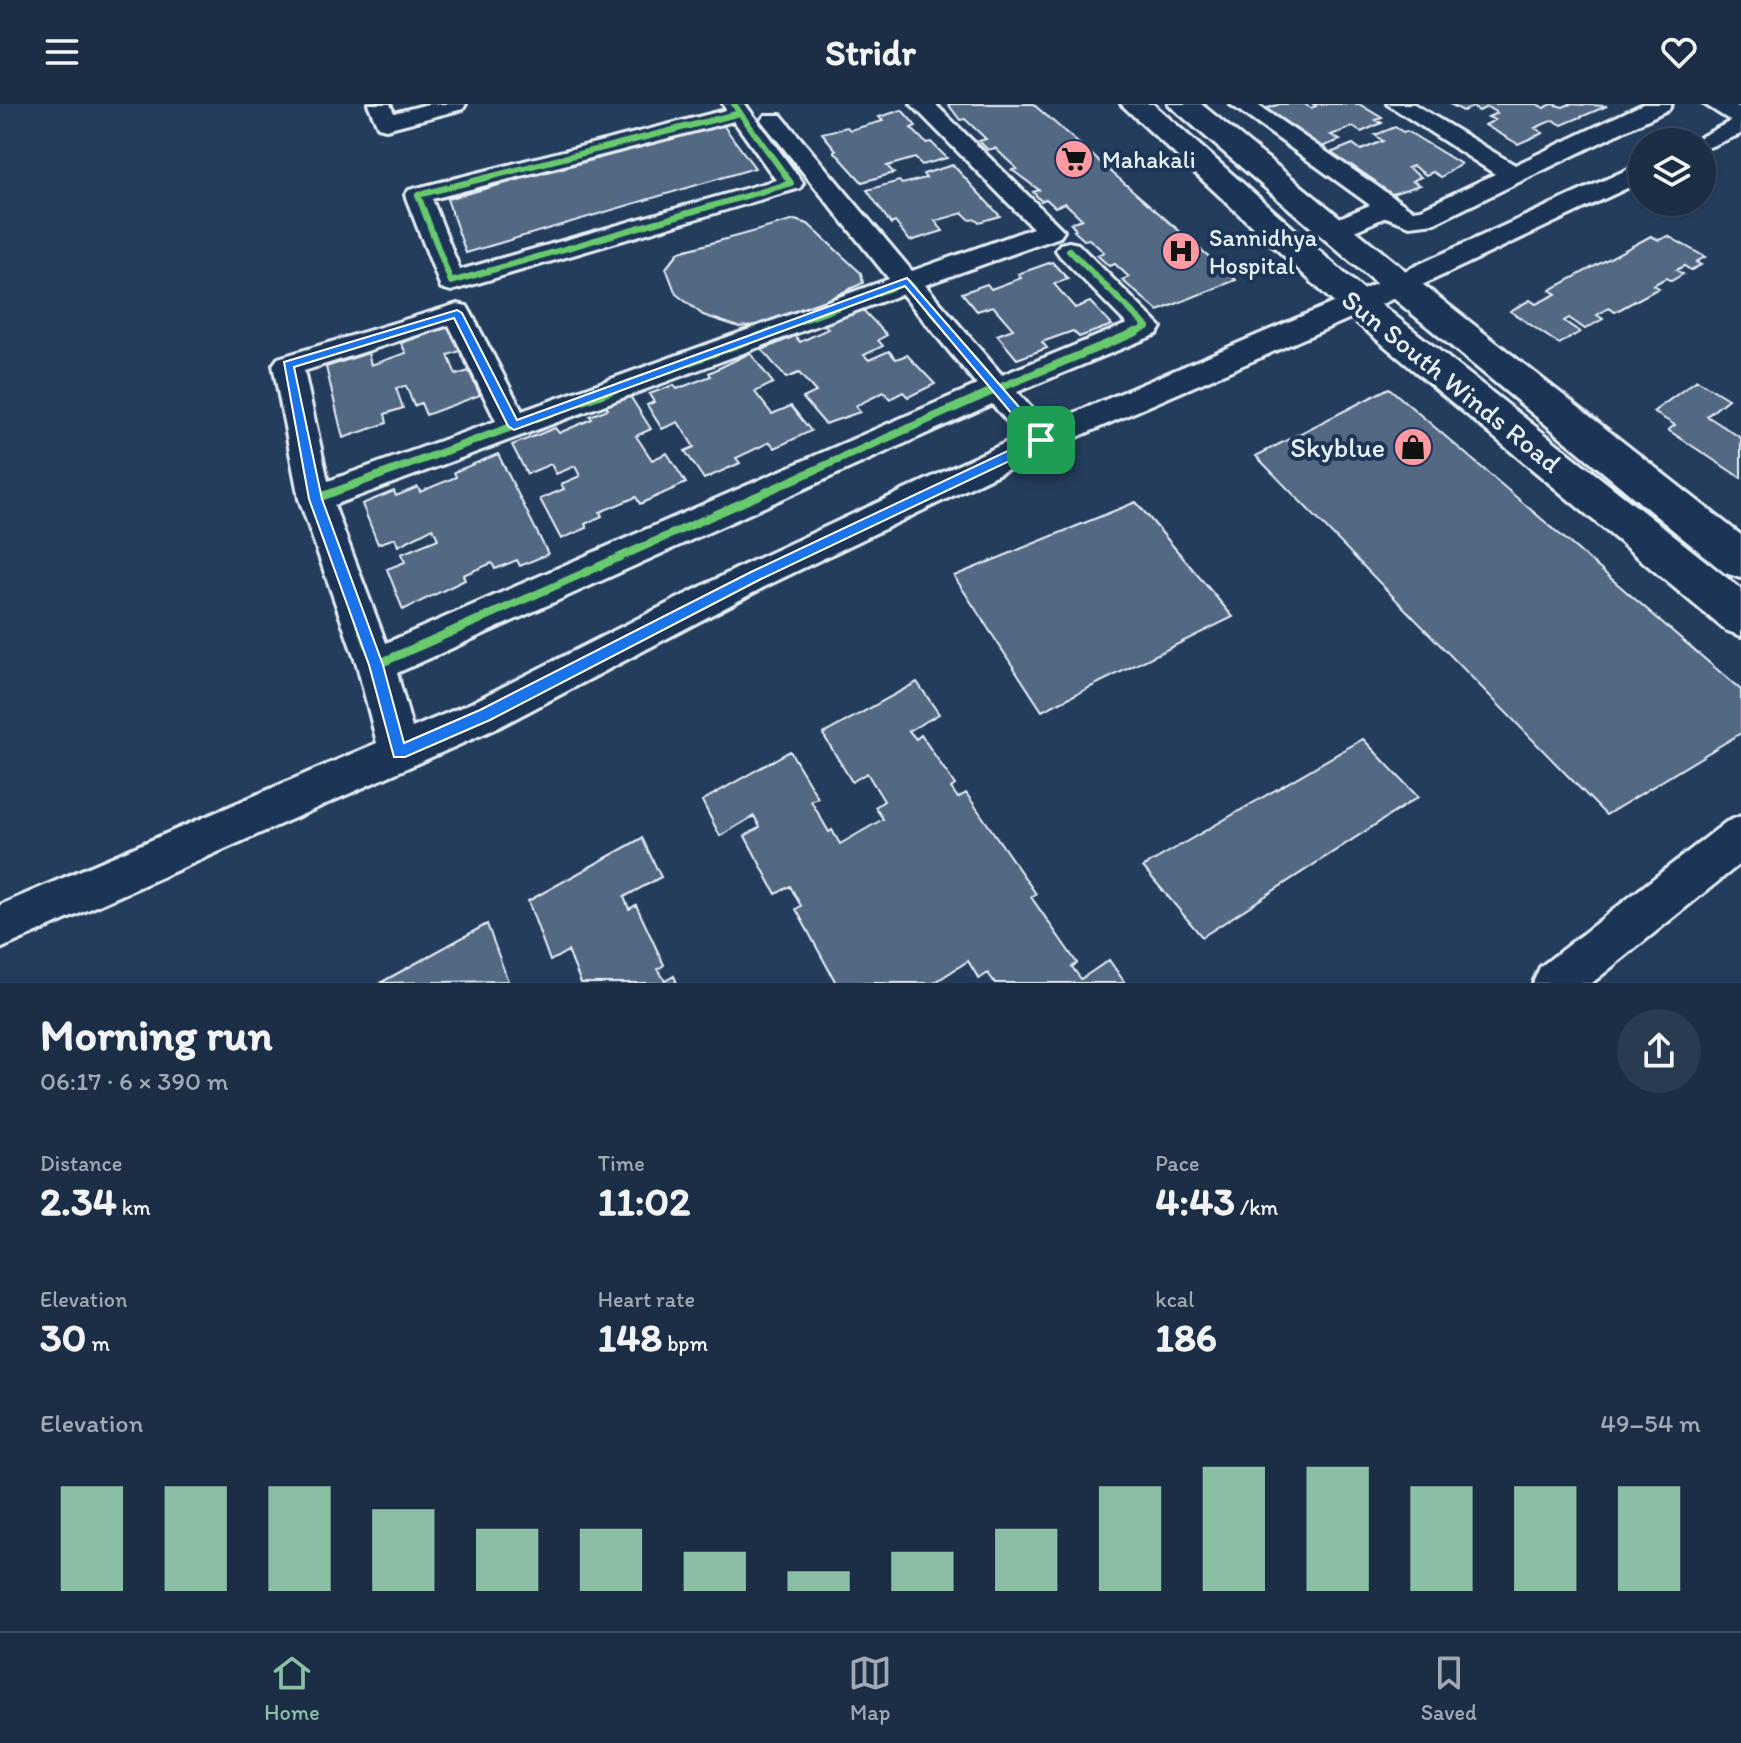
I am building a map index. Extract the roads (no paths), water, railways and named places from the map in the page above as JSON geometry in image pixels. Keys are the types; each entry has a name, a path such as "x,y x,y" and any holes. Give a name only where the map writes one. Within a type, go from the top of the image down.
{"street":[{"path":"379,104 386,122 455,104"},
{"path":"315,499 1051,231 922,104"},
{"name":"Sun South Winds Road","path":"1136,104 1357,304 1741,616"},
{"path":"1398,104 1514,175"},
{"path":"1192,112 1246,105 1388,207 1405,217 1426,217 1661,104"},
{"path":"1715,104 1741,117"},
{"path":"745,107 814,173 1041,440"},
{"path":"745,107 791,183 451,282 418,195 745,107"},
{"path":"1192,112 1400,285 1741,560"},
{"path":"1716,137 1741,125"},
{"path":"0,927 485,715 756,575 1041,440 1400,285 1628,179"},
{"path":"1334,230 1388,207"},
{"path":"376,665 997,389 1147,327 1069,250"},
{"path":"399,752 376,665 315,499 288,365 457,313 514,426"},
{"path":"1556,983 1741,837"}],"place":[{"name":"Mahakali","path":"1074,159"},
{"name":"Sannidhya Hospital","path":"1181,251"},
{"name":"Skyblue","path":"1413,447"}]}
